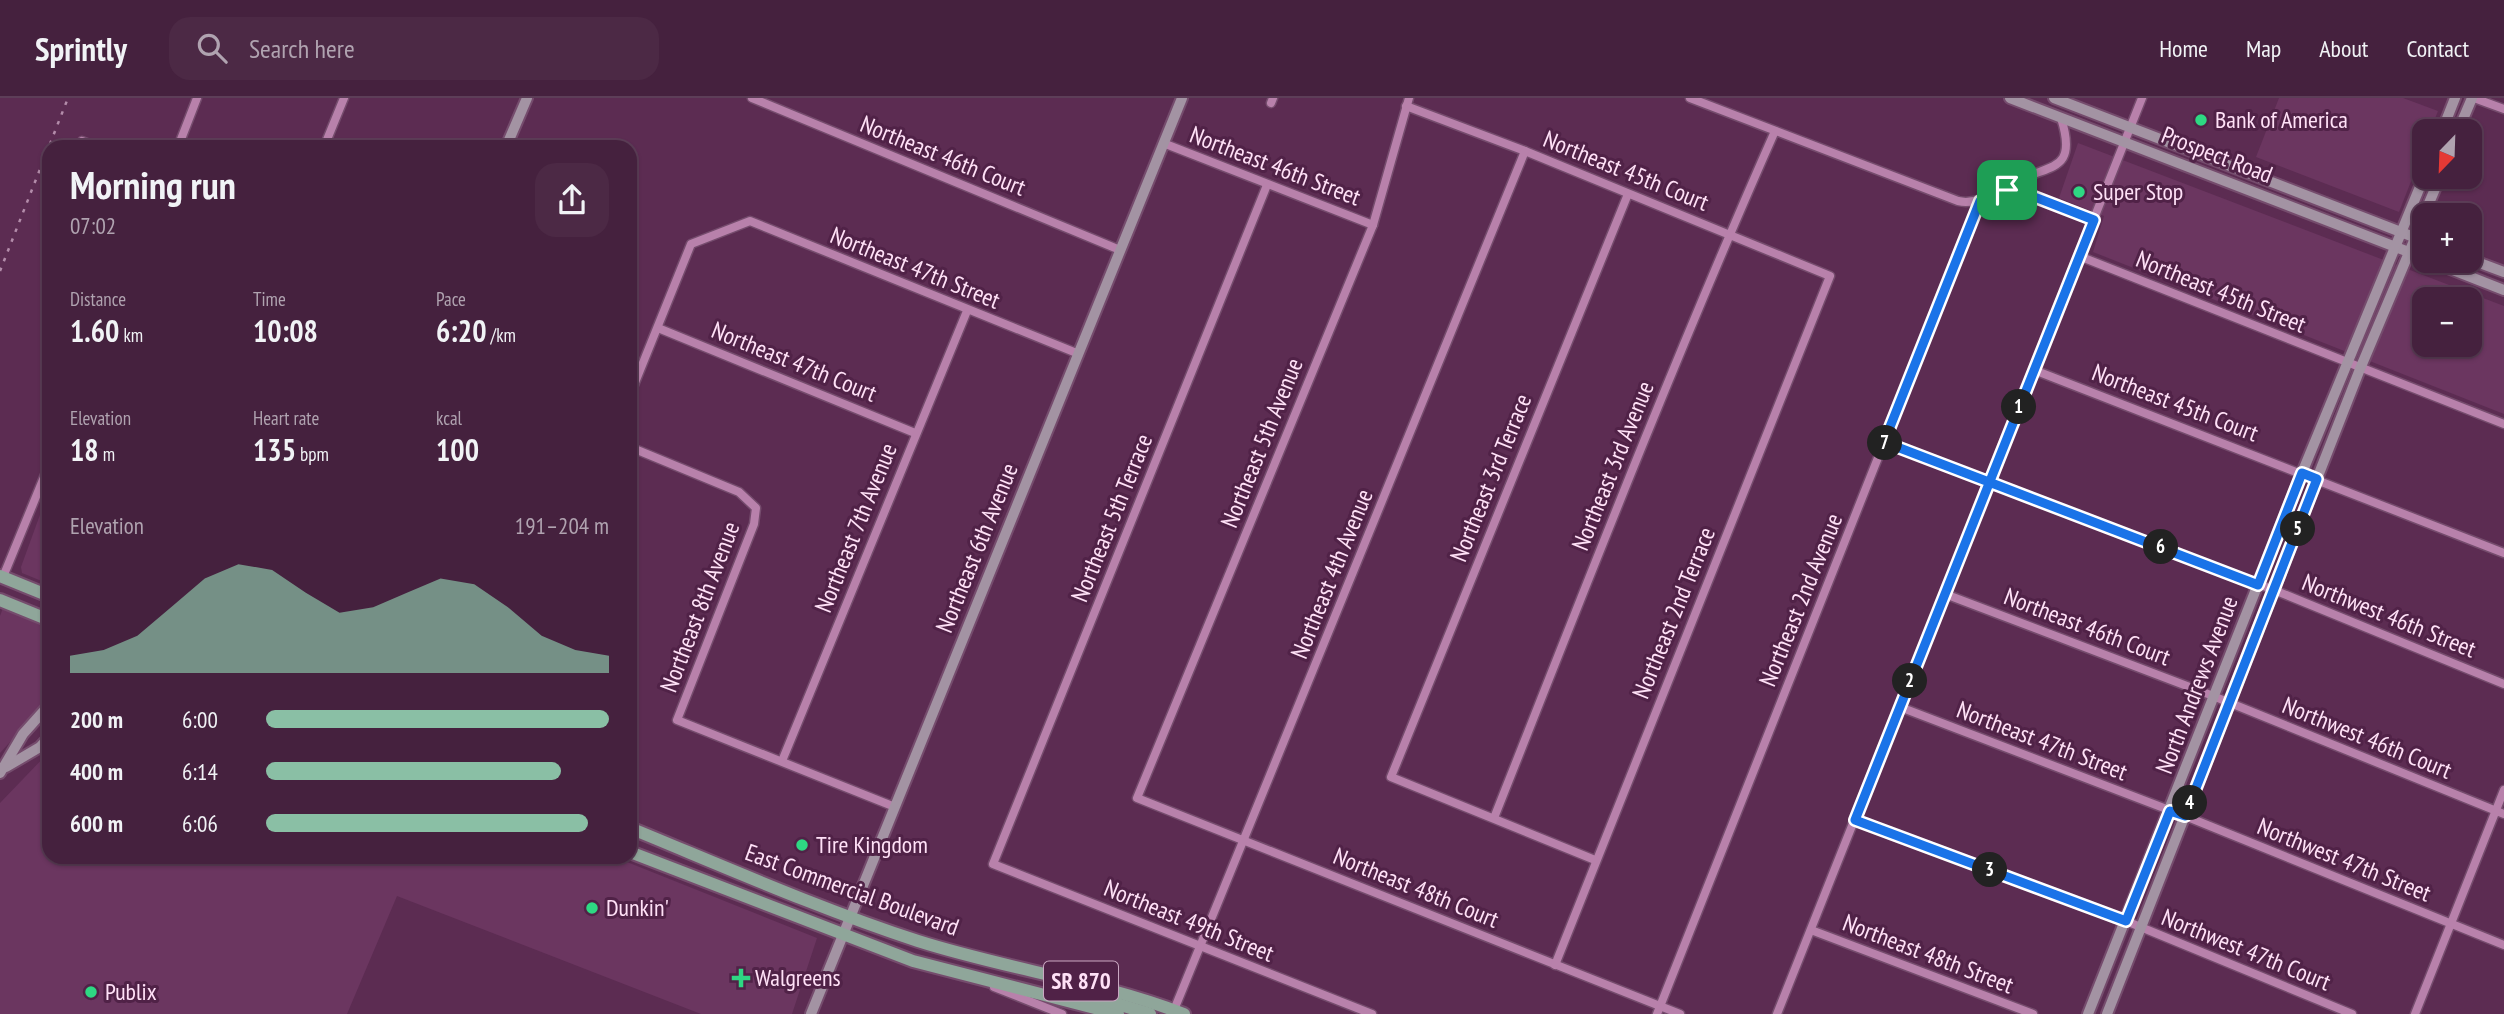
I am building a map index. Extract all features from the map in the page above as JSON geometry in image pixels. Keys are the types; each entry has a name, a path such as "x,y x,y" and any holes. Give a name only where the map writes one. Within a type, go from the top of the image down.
{"main road":[{"path":"509,140 527,98"},
{"name":"Northeast 6th Avenue","path":"811,1014 1182,98"},
{"name":"Prospect Road","path":"2010,98 2412,253"},
{"name":"Prospect Road","path":"2054,98 2412,236"},
{"path":"2447,119 2455,98"},
{"path":"2463,119 2473,98"},
{"name":"North Andrews Avenue","path":"2088,1014 2302,473 2419,189"},
{"name":"North Andrews Avenue","path":"2107,1014 2360,369 2412,248"},
{"path":"2482,264 2504,272"},
{"path":"2461,273 2504,290"},
{"path":"1,576 42,593"},
{"path":"0,600 42,617"},
{"path":"3,770 23,734 42,713"},
{"path":"3,770 42,745"},
{"name":"East Commercial Boulevard","path":"637,831 850,917 919,941 1112,989 1179,1012"},
{"path":"637,839 658,848 680,848"},
{"name":"East Commercial Boulevard","path":"637,855 842,936 972,979 1118,1014"},
{"path":"1074,1002 1077,997 1088,995 1150,1014"},
{"path":"1161,1014 1179,1012"}],"street":[{"path":"181,140 197,98"},
{"path":"327,140 344,98"},
{"name":"Northeast 46th Court","path":"752,98 1121,250"},
{"path":"1690,98 1964,202 1980,201 2051,168 2065,155 2068,143 2061,118"},
{"path":"1777,1014 2142,98"},
{"path":"2473,98 2504,109"},
{"name":"Northeast 45th Court","path":"1408,102 1830,276"},
{"name":"Northeast 5th Avenue","path":"1137,798 1373,225 1408,102"},
{"name":"Northeast 3rd Avenue","path":"1494,818 1729,233 1774,131"},
{"name":"Northeast 46th Street","path":"1163,143 1267,186 1373,225"},
{"name":"Northeast 4th Avenue","path":"1179,1012 1201,946 1525,151"},
{"name":"Northeast 5th Terrace","path":"993,864 1267,186"},
{"path":"2007,190 2019,191 2094,220"},
{"name":"Northeast 3rd Terrace","path":"1494,818 1391,778 1628,194"},
{"name":"Northeast 2nd Avenue","path":"1658,1010 1980,201"},
{"name":"Northeast 47th Street","path":"658,328 691,244 750,221 967,311 1079,354"},
{"name":"Northeast 45th Street","path":"2079,256 2504,424"},
{"name":"Northeast 2nd Terrace","path":"1555,965 1830,276"},
{"name":"Northeast 7th Avenue","path":"782,761 967,311"},
{"path":"637,378 658,328"},
{"name":"Northeast 47th Court","path":"658,328 915,433"},
{"name":"Northeast 45th Court","path":"2034,370 2504,553"},
{"path":"1884,442 2258,585"},
{"name":"Northeast 8th Avenue","path":"637,450 739,492 756,508 754,524 677,720 782,761"},
{"path":"1,576 42,481"},
{"name":"Northwest 46th Street","path":"2258,585 2504,684"},
{"name":"Northeast 46th Court","path":"1945,594 2215,697"},
{"name":"Northwest 46th Court","path":"2215,697 2500,812"},
{"name":"Northeast 47th Street","path":"1900,707 2170,811"},
{"path":"782,761 895,807"},
{"path":"2415,1014 2450,924 2500,812 2504,790"},
{"name":"Northeast 48th Court","path":"1137,798 1555,965 1658,1010 1680,1014"},
{"name":"Northwest 47th Street","path":"2170,811 2504,945"},
{"path":"1494,818 1595,860"},
{"path":"1855,820 2126,921"},
{"name":"Northeast 49th Street","path":"993,864 1372,1014"},
{"name":"Northwest 47th Court","path":"2126,921 2352,1014"},
{"name":"Northeast 48th Street","path":"1811,930 2033,1014"},
{"path":"972,979 1062,1014"}],"shaded area":[{"path":"2279,98 2403,98 2438,111 2435,119 2412,119 2412,179 2399,212 2256,157"},
{"path":"2078,143 2454,287 2412,287 2412,357 2482,357 2482,298 2504,306 2504,414 2093,252 2104,216 2059,198"},
{"path":"42,509 42,581 22,573 21,567"},
{"path":"3,608 42,626 42,707 0,753 0,616"},
{"path":"42,759 42,864 632,864 817,938 792,1014 701,1014 397,896 347,1014 0,1014 0,803"}],"railway":[{"path":"51,140 68,98"},
{"path":"0,271 42,164"}],"place":[{"name":"Bank of America","path":"2201,120"},
{"name":"Super Stop","path":"2079,192"},
{"name":"Tire Kingdom","path":"802,845"},
{"name":"Dunkin'","path":"592,908"},
{"name":"Walgreens","path":"741,978"},
{"name":"Publix","path":"91,992"}],"route":[{"path":"2007,190 1980,201 1884,442 1989,482 2258,585 2302,473 2317,479 2185,816 2170,811 2126,921 1855,820 1989,482 2094,220 2019,191 2007,190"}]}
